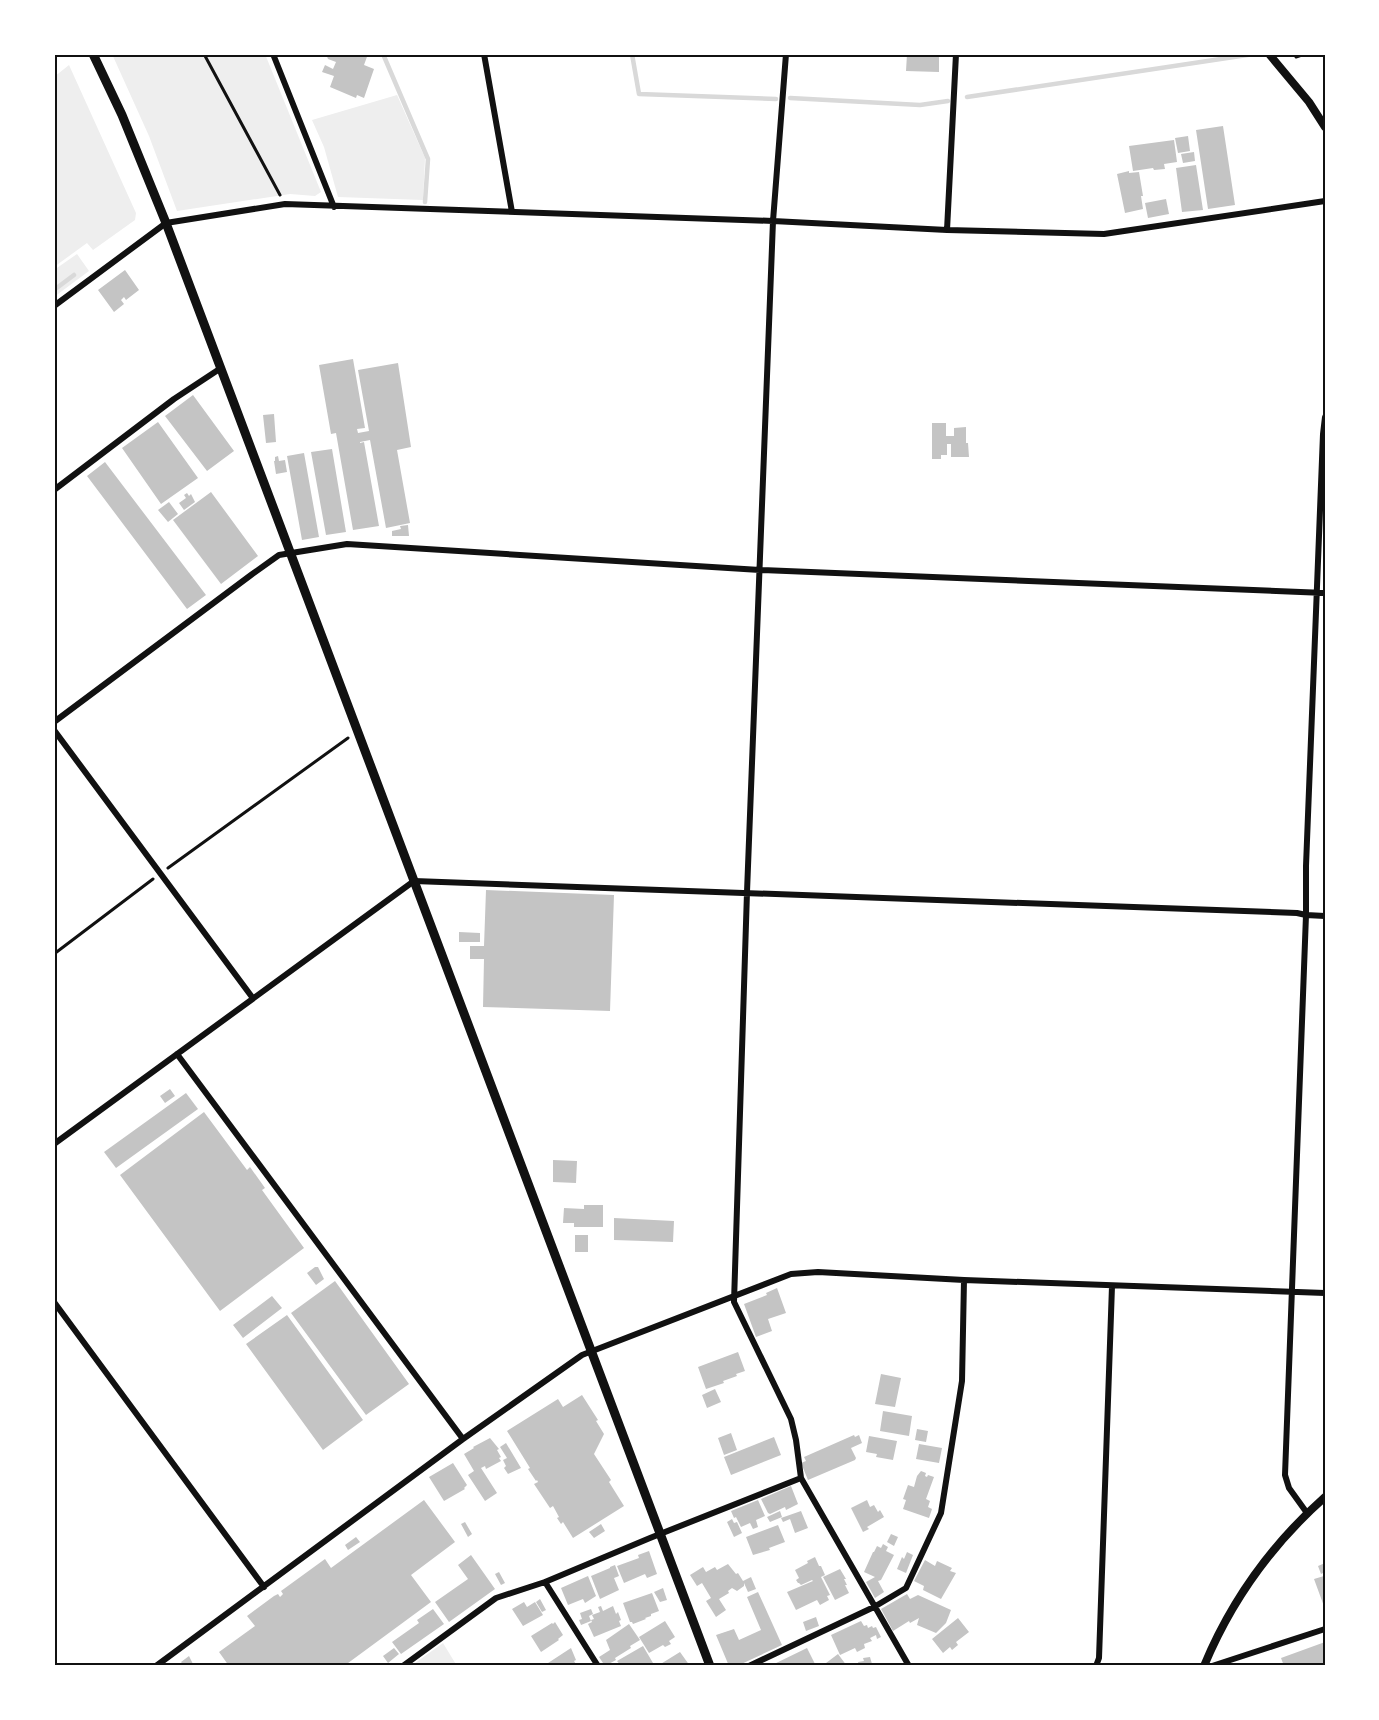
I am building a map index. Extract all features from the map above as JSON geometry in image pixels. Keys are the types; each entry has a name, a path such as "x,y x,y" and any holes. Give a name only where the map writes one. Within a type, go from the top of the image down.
{"main road":[{"path":"93,54 122,115 166,223 710,1666"}],"street":[{"path":"273,54 334,207"},
{"path":"484,54 512,212"},
{"path":"786,54 773,221 733,1295 734,1302 791,1419 801,1478 909,1666"},
{"path":"947,230 956,54"},
{"path":"1269,54 1293,82 1325,127"},
{"path":"54,306 166,223 285,204 1104,234 1325,201"},
{"path":"54,490 174,399 221,368"},
{"path":"1307,1513 1289,1488 1285,1475 1306,866 1325,417"},
{"path":"54,722 279,555 347,544 759,570 1325,593"},
{"path":"54,730 252,997"},
{"path":"54,1144 252,997 414,881 1297,913 1325,916"},
{"path":"177,1054 463,1439"},
{"path":"156,1666 463,1439 573,1361 591,1350 791,1274 802,1272 1325,1293"},
{"path":"749,1666 874,1607 906,1588 941,1513 962,1381 964,1280"},
{"path":"1096,1666 1099,1658 1112,1286"},
{"path":"54,1302 264,1587"},
{"path":"403,1666 496,1598 545,1582 801,1478"},
{"path":"1204,1666 1237,1599 1264,1562 1307,1513 1325,1497"},
{"path":"545,1582 598,1666"},
{"path":"1212,1666 1325,1629"},
{"path":"166,1659 170,1666"}],"path":[{"path":"204,54 285,204"},
{"path":"1296,57 1305,54"},
{"path":"54,954 160,874 349,738 358,734"}],"shaded area":[{"path":"112,54 265,54 321,192 315,196 290,194 177,211 149,136"},
{"path":"69,65 136,213 135,220 93,250 87,243 54,267 54,77"},
{"path":"397,95 425,158 423,200 338,197 324,147 312,120"},
{"path":"77,254 89,271 54,297 54,270"},
{"path":"443,1643 457,1666 411,1666"}],"building":[{"path":"326,54 368,54 364,65 374,69 364,98 357,95 356,98 330,87 334,76 322,72 325,65 333,69 336,62 328,59"},
{"path":"907,54 939,54 939,72 906,71"},
{"path":"1223,126 1235,205 1208,209 1196,130"},
{"path":"1188,136 1190,151 1178,153 1175,138"},
{"path":"1174,140 1177,162 1164,164 1165,169 1133,171 1129,146"},
{"path":"1194,152 1195,161 1183,163 1181,154"},
{"path":"1196,165 1203,210 1182,212 1176,168"},
{"path":"1129,171 1129,173 1139,172 1143,209 1125,213 1117,174"},
{"path":"1166,199 1169,214 1148,218 1145,203"},
{"path":"125,270 139,290 126,300 124,297 121,300 124,304 114,312 98,290"},
{"path":"353,359 365,428 357,429 358,433 369,431 358,370 398,363 411,447 397,450 410,523 386,528 370,440 360,443 364,442 379,526 353,530 336,433 331,434 319,365"},
{"path":"193,395 234,451 207,471 165,416"},
{"path":"274,414 276,442 266,443 263,415"},
{"path":"158,422 198,478 161,504 122,448"},
{"path":"932,423 946,423 946,436 954,436 954,428 966,427 969,457 951,457 951,444 947,444 947,455 941,455 941,459 932,459"},
{"path":"332,449 346,532 326,535 311,452"},
{"path":"304,453 319,537 302,540 287,456"},
{"path":"278,456 279,461 285,460 287,472 276,474 274,461"},
{"path":"105,462 206,595 187,609 87,476"},
{"path":"211,492 258,556 221,584 173,520"},
{"path":"187,493 189,496 191,494 195,502 184,510 179,503 186,498 184,495"},
{"path":"169,502 178,514 168,522 158,510"},
{"path":"408,525 409,536 392,536 392,531 401,529 400,526"},
{"path":"486,890 614,895 610,1011 483,1007 484,959 470,959 470,946 484,946"},
{"path":"459,932 480,933 480,942 459,942"},
{"path":"170,1089 175,1096 165,1103 160,1096"},
{"path":"186,1093 198,1109 116,1168 104,1152"},
{"path":"204,1112 247,1170 250,1167 265,1188 262,1190 304,1248 220,1311 120,1175"},
{"path":"553,1160 577,1161 576,1183 553,1182"},
{"path":"584,1205 603,1205 603,1227 574,1227 574,1223 563,1223 564,1208 584,1209"},
{"path":"614,1218 674,1221 673,1242 614,1240"},
{"path":"575,1235 588,1235 588,1252 575,1252"},
{"path":"318,1267 324,1279 316,1285 307,1273"},
{"path":"335,1281 409,1384 366,1415 291,1313"},
{"path":"777,1288 786,1313 768,1319 772,1331 756,1337 744,1304 767,1295 766,1293"},
{"path":"272,1296 282,1308 243,1338 233,1325"},
{"path":"287,1315 363,1420 323,1450 246,1344"},
{"path":"738,1352 745,1371 723,1381 724,1383 706,1389 698,1367"},
{"path":"881,1374 901,1378 895,1407 875,1404"},
{"path":"715,1389 721,1402 707,1408 702,1395"},
{"path":"582,1395 604,1434 594,1454 624,1506 573,1538 563,1522 561,1524 557,1518 559,1517 553,1506 550,1508 534,1484 538,1482 537,1480 528,1469 530,1468 507,1431 558,1399 563,1407"},
{"path":"883,1411 912,1416 909,1436 880,1431"},
{"path":"917,1429 928,1431 926,1442 915,1440"},
{"path":"731,1433 737,1450 724,1455 718,1438"},
{"path":"854,1435 855,1437 859,1435 862,1443 851,1448 855,1460 808,1480 801,1463 806,1461 804,1457"},
{"path":"869,1436 897,1441 893,1460 876,1457 877,1454 866,1452"},
{"path":"774,1437 781,1455 731,1475 724,1457"},
{"path":"490,1438 499,1449 497,1450 501,1461 486,1469 485,1466 481,1468 497,1493 485,1501 468,1475 474,1471 464,1454"},
{"path":"506,1443 521,1468 508,1474 503,1460 507,1458 500,1447"},
{"path":"919,1444 942,1448 939,1463 916,1459"},
{"path":"453,1463 467,1485 465,1489 444,1501 429,1477"},
{"path":"921,1471 926,1473 927,1477 928,1475 934,1477 926,1499 930,1501 928,1507 932,1509 929,1518 903,1509 906,1500 903,1499 908,1485 914,1487"},
{"path":"791,1486 798,1504 786,1510 785,1507 768,1513 761,1499"},
{"path":"424,1500 455,1542 411,1575 431,1602 344,1666 229,1666 219,1652 255,1626 247,1616 274,1596 278,1594 280,1597 283,1594 281,1591 325,1559 331,1568"},
{"path":"758,1500 765,1516 756,1520 758,1527 753,1529 750,1523 741,1527 731,1511"},
{"path":"867,1500 870,1507 874,1505 884,1517 863,1532 851,1508"},
{"path":"780,1511 782,1517 770,1522 767,1517"},
{"path":"801,1511 808,1528 795,1533 790,1519 783,1522 781,1518"},
{"path":"732,1519 734,1523 737,1522 742,1533 734,1537 727,1522"},
{"path":"465,1522 472,1534 468,1537 461,1524"},
{"path":"601,1524 605,1531 594,1538 589,1532"},
{"path":"778,1525 785,1542 753,1555 746,1537"},
{"path":"891,1534 898,1537 894,1546 887,1542"},
{"path":"356,1537 360,1542 348,1550 345,1545"},
{"path":"883,1544 888,1547 886,1551 894,1555 881,1580 878,1581 884,1592 875,1598 866,1582 875,1577 864,1572 877,1546 881,1548"},
{"path":"649,1551 657,1574 647,1578 645,1574 624,1583 617,1566 639,1558 638,1555"},
{"path":"907,1552 913,1555 906,1573 897,1569"},
{"path":"471,1555 495,1589 449,1622 435,1602 468,1579 458,1565"},
{"path":"815,1557 825,1575 821,1577 830,1595 827,1596 829,1600 820,1605 817,1600 796,1610 787,1592 813,1581 801,1585 796,1580 799,1578 795,1570"},
{"path":"925,1560 935,1566 937,1561 952,1568 950,1571 956,1573 941,1599 923,1590 924,1586 914,1581"},
{"path":"1325,1563 1325,1609 1314,1579 1324,1576 1318,1566"},
{"path":"728,1564 743,1581 751,1577 756,1589 748,1592 744,1583 744,1586 737,1591 732,1588 728,1591 729,1593 719,1599 726,1610 716,1617 706,1601 711,1598 702,1583 697,1586 690,1575 703,1567 706,1572 715,1567 717,1570"},
{"path":"615,1565 619,1576 614,1578 619,1590 600,1599 591,1576"},
{"path":"840,1569 846,1579 844,1579 847,1585 845,1585 849,1593 835,1600 823,1577"},
{"path":"499,1572 505,1583 501,1585 495,1574"},
{"path":"588,1576 596,1596 585,1603 583,1599 568,1605 561,1588"},
{"path":"663,1588 667,1600 660,1602 654,1592"},
{"path":"758,1592 782,1645 737,1666 729,1666 716,1635 734,1629 739,1640 761,1630 747,1597"},
{"path":"652,1593 659,1611 633,1624 630,1622 623,1603"},
{"path":"907,1594 910,1599 918,1595 951,1610 946,1623 936,1633 917,1625 919,1618 893,1631 881,1609"},
{"path":"540,1599 546,1610 542,1612 536,1602"},
{"path":"524,1602 527,1607 535,1602 543,1615 523,1626 512,1609"},
{"path":"601,1606 603,1611 613,1606 616,1614 618,1612 621,1626 594,1637 588,1624 594,1619 592,1615 600,1612 598,1607"},
{"path":"433,1609 444,1624 401,1654 392,1642 419,1623 417,1620"},
{"path":"591,1609 593,1614 589,1616 591,1621 581,1625 580,1613"},
{"path":"816,1617 819,1626 806,1631 803,1622"},
{"path":"958,1618 969,1632 956,1642 958,1645 952,1650 950,1647 943,1653 932,1639"},
{"path":"665,1621 675,1637 669,1641 671,1644 665,1647 663,1645 649,1653 639,1637"},
{"path":"861,1621 868,1628 876,1627 881,1637 877,1639 876,1635 870,1638 872,1641 864,1644 865,1648 857,1652 855,1648 840,1655 831,1635"},
{"path":"555,1622 563,1635 541,1652 531,1636"},
{"path":"629,1624 640,1640 605,1666 599,1657 610,1650 606,1640"},
{"path":"1325,1642 1325,1666 1284,1666 1281,1658"},
{"path":"643,1646 653,1663 648,1666 621,1666 617,1661"},
{"path":"394,1648 399,1654 388,1663 383,1656"},
{"path":"571,1648 577,1666 550,1666 548,1663"},
{"path":"807,1648 816,1666 770,1666"},
{"path":"680,1652 690,1666 659,1665"},
{"path":"838,1654 847,1666 829,1666 826,1663"},
{"path":"189,1656 194,1666 184,1666 181,1662"},
{"path":"870,1657 872,1664 859,1666 858,1662"}],"waterway":[{"path":"383,54 428,159 425,202"},
{"path":"632,54 639,94 776,99"},
{"path":"967,97 1254,54"},
{"path":"790,98 920,105 948,101"},
{"path":"54,290 74,275"}]}
